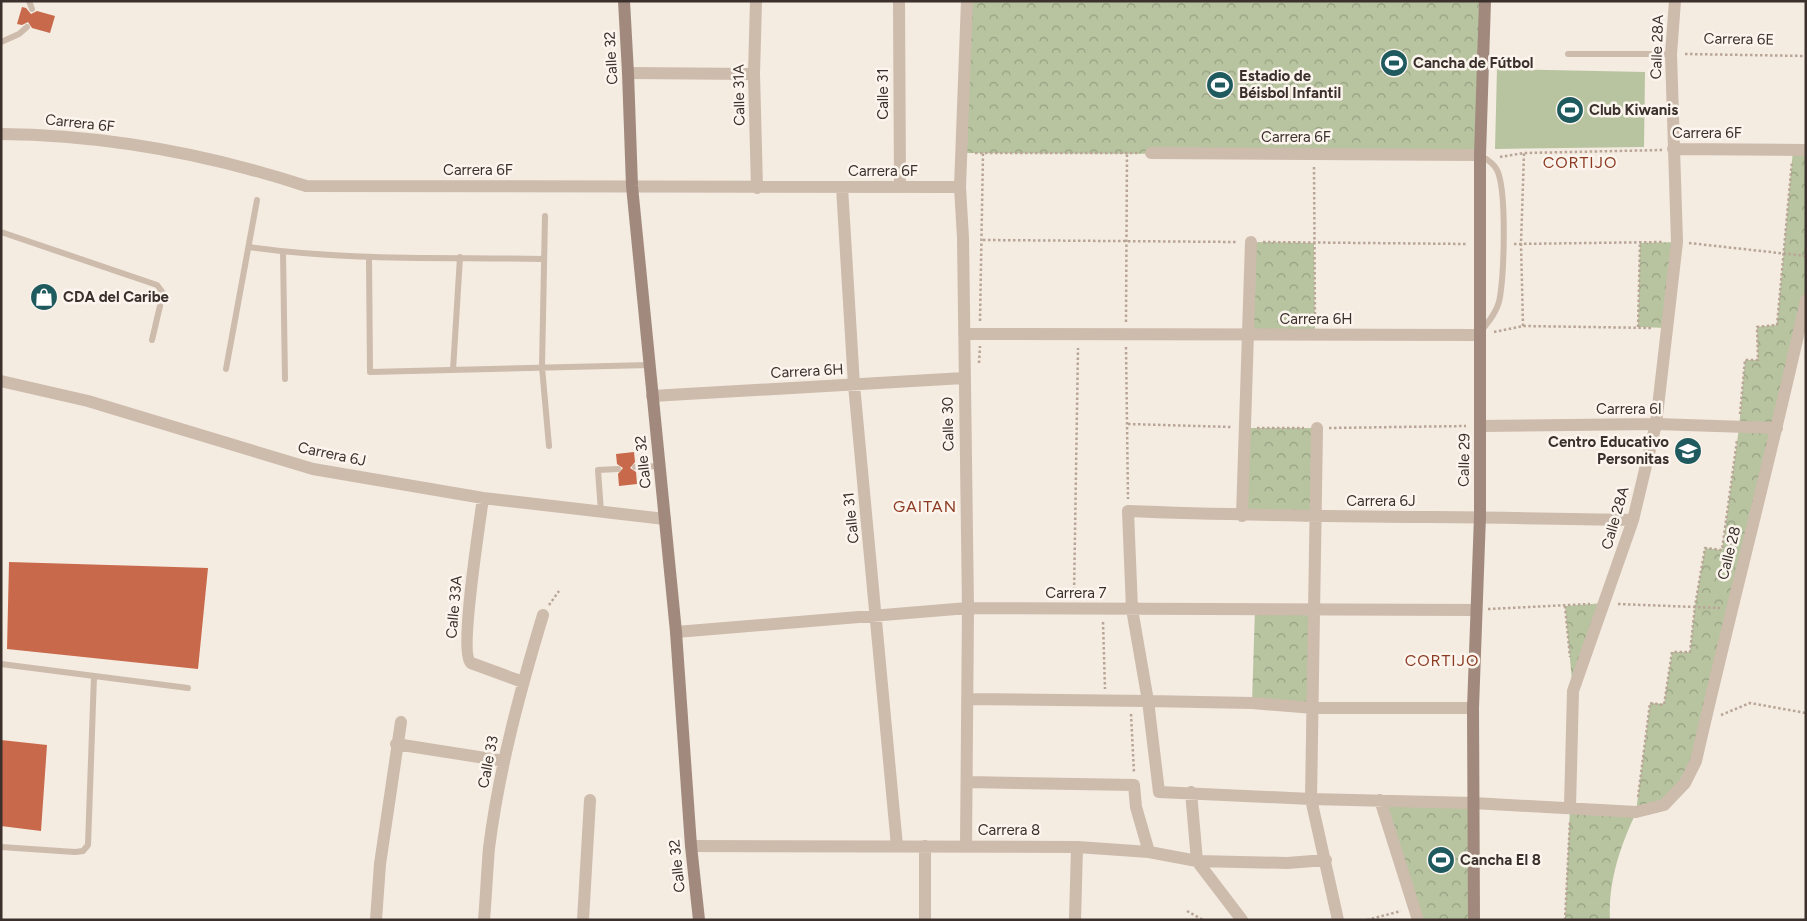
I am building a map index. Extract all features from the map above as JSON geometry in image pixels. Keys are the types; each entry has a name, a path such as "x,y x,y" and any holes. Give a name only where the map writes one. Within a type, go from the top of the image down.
{"main road":[{"name":"Calle 32","path":"624,1 632,186 648,366 676,632 691,846 699,920"},
{"name":"Calle 29","path":"1474,920 1472,708 1480,516 1478,335 1479,244 1485,158 1485,1"}],"street":[{"name":"Calle 31A","path":"756,1 754,74 757,188"},
{"name":"Calle 31","path":"899,1 900,186"},
{"name":"Calle 30","path":"966,846 968,608 960,187 967,1"},
{"name":"Calle 28A","path":"1570,807 1574,691 1633,520 1656,424 1677,242 1671,54 1675,1"},
{"path":"628,73 754,74"},
{"name":"Carrera 6F","path":"1,134 54,134 182,153 257,170 306,186 960,187"},
{"name":"Carrera 6F","path":"1673,150 1799,150"},
{"name":"Carrera 6F","path":"1150,154 1314,153 1485,158"},
{"name":"Calle 31","path":"842,187 854,385 897,846"},
{"path":"1242,516 1247,428 1251,242"},
{"name":"Calle 28","path":"1636,812 1664,805 1685,783 1696,761 1778,428 1806,300"},
{"name":"Carrera 6H","path":"964,334 1478,335"},
{"name":"Carrera 6H","path":"652,396 964,378"},
{"name":"Carrera 6J","path":"1,380 88,401 313,469 482,498 665,519"},
{"name":"Carrera 6I","path":"1480,426 1656,424 1778,428"},
{"path":"1317,428 1314,708 1311,799 1338,920"},
{"name":"Calle 33A","path":"482,498 469,609 467,656 471,663 522,682"},
{"name":"Carrera 6J","path":"1128,609 1128,511 1317,518 1480,516 1633,520"},
{"name":"Carrera 7","path":"676,632 968,608 1476,610"},
{"path":"1128,609 1148,701 1160,792 1570,807 1636,812"},
{"name":"Calle 33","path":"484,920 490,848 504,760 522,682 543,615"},
{"path":"968,699 1148,701 1314,708 1472,708"},
{"path":"376,920 380,864 396,744 401,722"},
{"path":"396,744 504,760"},
{"path":"967,782 1134,785 1136,807 1149,852"},
{"path":"1191,792 1197,861 1242,920"},
{"path":"582,920 590,800"},
{"path":"1380,800 1416,914"},
{"name":"Carrera 8","path":"691,846 1077,846 1149,852 1197,861 1288,863 1326,860"},
{"path":"924,920 925,846"},
{"path":"1075,920 1077,846"}],"lane":[{"path":"29,1 32,9"},
{"path":"1,42 19,34 27,26"},
{"path":"1568,54 1671,54"},
{"path":"1478,335 1495,313 1500,297 1502,184 1497,169 1485,158"},
{"path":"226,369 257,200"},
{"path":"544,216 542,367 549,446"},
{"path":"1,232 157,285 163,293 152,340"},
{"path":"249,247 284,252 369,258 544,259"},
{"path":"284,252 285,379"},
{"path":"369,258 370,372 648,366"},
{"path":"453,370 460,258"},
{"path":"635,467 660,466"},
{"path":"601,513 598,470 618,469"},
{"path":"1,664 188,688"},
{"path":"1,847 76,852 83,850 88,845 94,676"}],"path":[{"name":"Carrera 6E","path":"1671,54 1806,56"},
{"name":"Carrera 6F","path":"1485,158 1524,153 1673,150"},
{"path":"1636,812 1650,703 1664,705 1672,652 1690,652 1694,606 1704,548 1722,550 1739,428 1745,360 1758,360 1757,327 1776,325 1783,254 1799,150"},
{"path":"962,153 1150,154"},
{"path":"1314,153 1315,335"},
{"path":"1523,326 1521,244 1524,153"},
{"path":"983,240 1479,244"},
{"path":"1502,244 1677,242 1806,256"},
{"path":"1638,327 1640,243"},
{"path":"1478,335 1523,326 1668,328"},
{"path":"1074,609 1078,335"},
{"path":"1565,606 1571,663"},
{"path":"1105,609 1106,700"},
{"path":"1131,701 1134,785"},
{"path":"1705,721 1750,702 1806,713"},
{"path":"1565,920 1570,807"},
{"path":"1187,911 1203,920"},
{"path":"1367,920 1416,914"}],"green space":[{"path":"967,1 1485,1 1480,155 963,153"},
{"name":"Club Kiwanis","path":"1497,69 1645,72 1644,147 1495,149"},
{"path":"1793,150 1806,150 1806,300 1696,761 1673,796 1636,813 1616,865 1611,892 1610,920 1565,920 1570,807 1636,812 1650,703 1664,704 1672,652 1690,652 1695,606 1705,548 1722,550 1739,428 1745,360 1758,360 1757,327 1777,325"},
{"path":"1251,242 1314,243 1315,335 1248,335"},
{"path":"1677,242 1668,328 1638,327 1640,243"},
{"path":"1247,428 1317,428 1317,517 1242,516"},
{"path":"1605,603 1573,691 1565,606"},
{"path":"1255,609 1315,610 1314,708 1252,703"},
{"path":"1380,800 1473,803 1472,920 1418,920"}],"building":[{"path":"22,7 26,8 31,14 37,11 55,16 50,33 32,28 28,22 22,25 17,24"},
{"path":"634,452 635,462 630,468 636,472 637,484 619,486 618,474 623,468 617,464 616,454"},
{"path":"9,562 208,568 198,669 7,649"},
{"path":"1,740 47,745 41,831 1,826"}],"place":[{"name":"Cancha de Fútbol","path":"1394,63"},
{"name":"Estadio de Béisbol Infantil","path":"1220,85"},
{"name":"Club Kiwanis","path":"1570,110"},
{"name":"CDA del Caribe","path":"44,297"},
{"name":"Centro Educativo Personitas","path":"1688,451"},
{"name":"Cancha El 8","path":"1441,860"}],"district":[{"name":"CORTIJO","path":"1580,162"},
{"name":"GAITAN","path":"925,506"},
{"name":"CORTIJO","path":"1442,660"}]}
